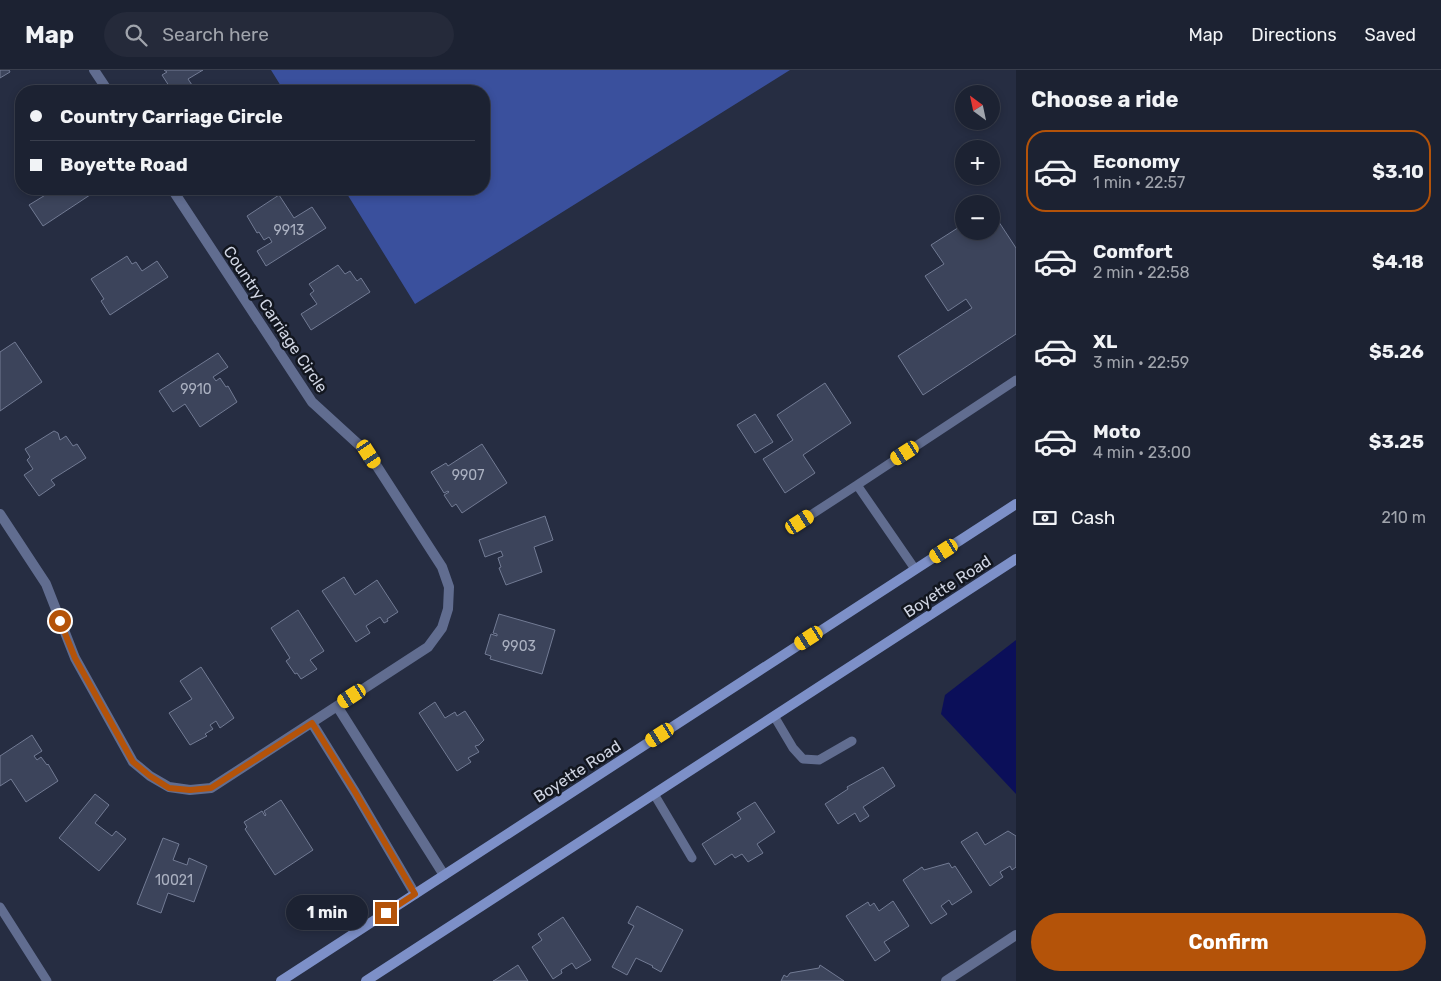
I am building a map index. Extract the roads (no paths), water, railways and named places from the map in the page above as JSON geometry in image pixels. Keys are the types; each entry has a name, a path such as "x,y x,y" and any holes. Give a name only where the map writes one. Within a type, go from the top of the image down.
{"main road":[{"name":"Boyette Road","path":"281,981 1016,504"},
{"name":"Boyette Road","path":"366,981 1016,559"}],"street":[{"path":"94,70 104,85"},
{"name":"Country Carriage Circle","path":"0,514 46,584 75,658 133,762 169,788 190,790 211,788 428,646 442,628 448,609 449,586 442,567 369,454 312,402 176,195"},
{"path":"337,706 444,875"},
{"path":"312,723 415,894"},
{"path":"946,981 1016,935"}],"lane":[{"path":"800,522 1016,380"},
{"path":"857,485 915,569"},
{"path":"774,716 793,748 803,759 819,760 852,741"},
{"path":"654,794 692,858"},
{"path":"0,908 47,981"}]}
